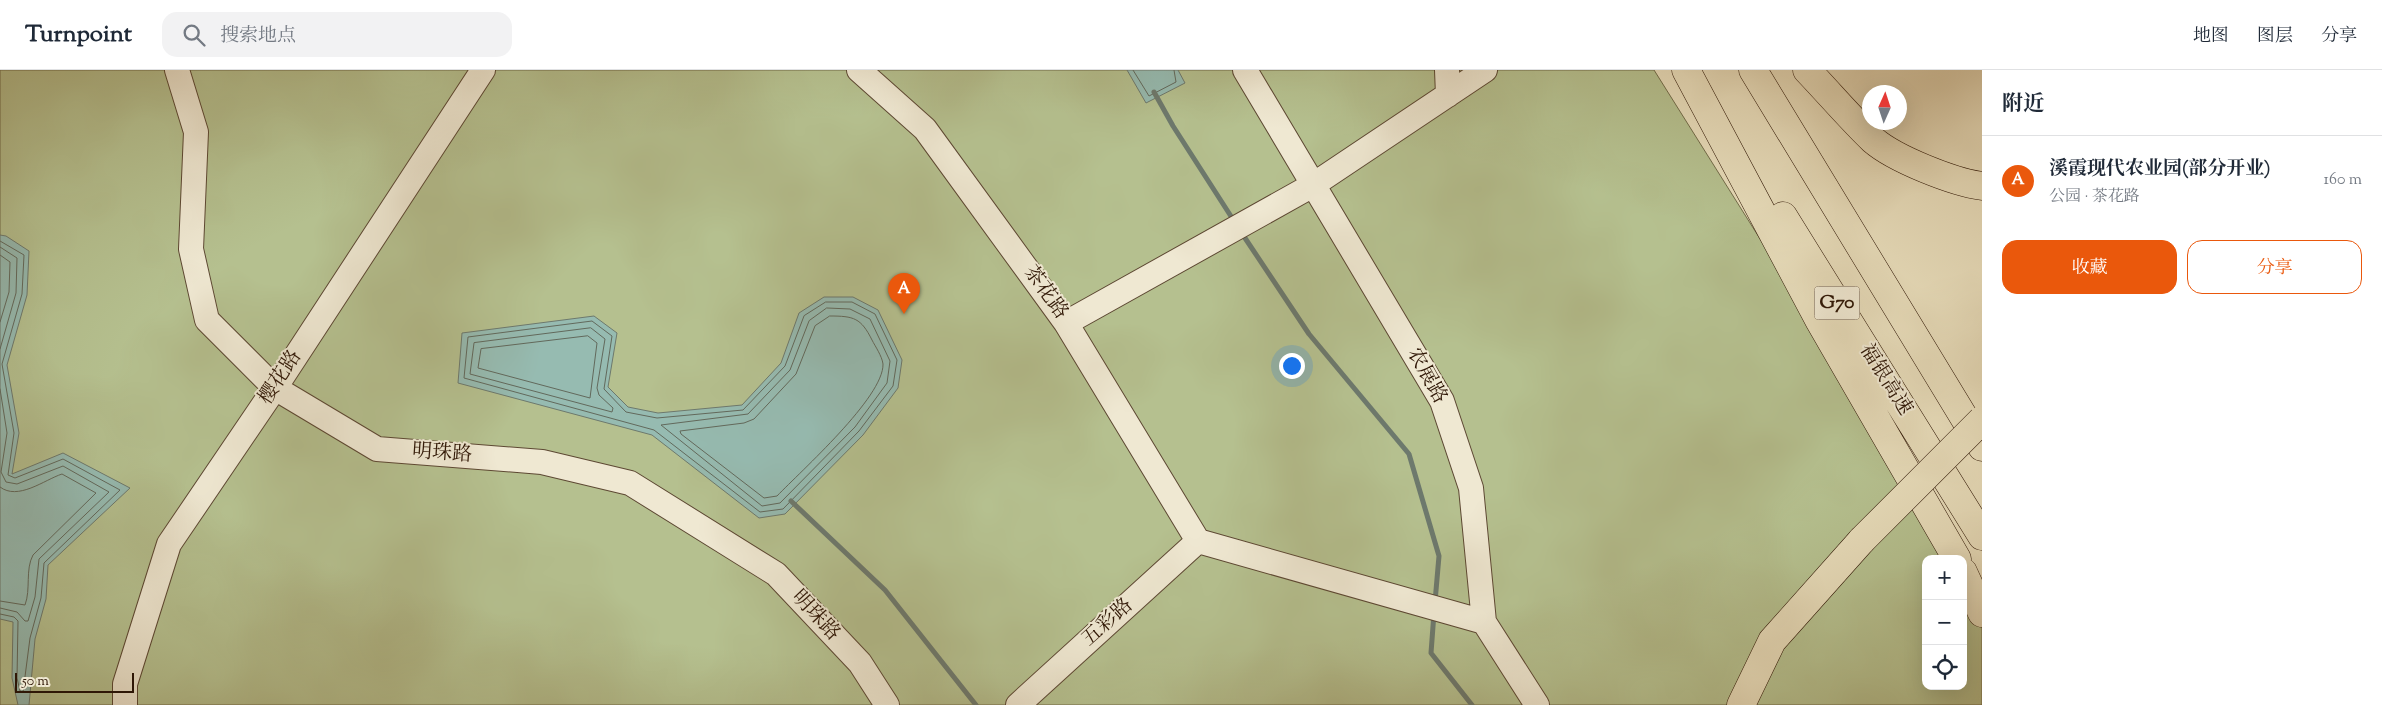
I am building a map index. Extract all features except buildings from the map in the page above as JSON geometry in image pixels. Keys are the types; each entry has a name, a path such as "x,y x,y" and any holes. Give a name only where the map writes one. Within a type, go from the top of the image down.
{"highway":[{"path":"1686,70 1819,320 1955,555"},
{"name":"福银高速","path":"1692,70 1982,536"},
{"name":"G70","path":"1753,70 1982,445"},
{"path":"1807,70 1875,141 1924,169 1968,184 1982,186"},
{"path":"1741,705 1772,641 1868,545 1982,420"},
{"path":"1759,705 1786,650 1868,545 1982,445"},
{"path":"1967,581 1982,614"}],"street":[{"name":"明珠路","path":"177,70 196,132 192,249 207,320 275,388 377,449 542,462 630,483 776,574 860,663 887,705"},
{"name":"樱花路","path":"125,705 125,684 170,544 275,388 483,70"},
{"name":"茶花路","path":"859,70 925,129 1066,322 1198,541"},
{"name":"农展路","path":"1245,70 1442,400 1471,488 1484,622 1537,705"},
{"path":"1447,70 1448,95"},
{"path":"1066,322 1313,185 1486,70"},
{"path":"1198,541 1484,622"},
{"name":"五彩路","path":"1018,705 1198,541"}],"green space":[{"path":"0,70 1654,70 1958,555 1922,555 1922,690 1967,690 1967,568 1982,591 1982,705 0,705"}],"water":[{"path":"1127,70 1178,70 1185,83 1146,103"},
{"path":"0,235 6,236 29,251 27,295 7,365 19,433 12,474 63,453 130,488 48,565 46,599 35,639 29,705 18,705 12,678 13,622 0,619"},
{"path":"824,297 853,297 878,310 902,360 898,388 863,435 785,514 759,518 652,435 458,383 462,333 594,316 617,333 608,387 628,407 658,413 742,405 781,363 799,313"}],"waterway":[{"path":"1154,92 1173,126 1234,221"},
{"path":"1241,232 1309,334 1409,454 1439,556 1435,602"},
{"path":"791,501 885,590 976,705"},
{"path":"1434,613 1431,653 1472,705"}],"place":[{"name":"溪霞现代农业园(部分开业)","path":"904,314"}]}
